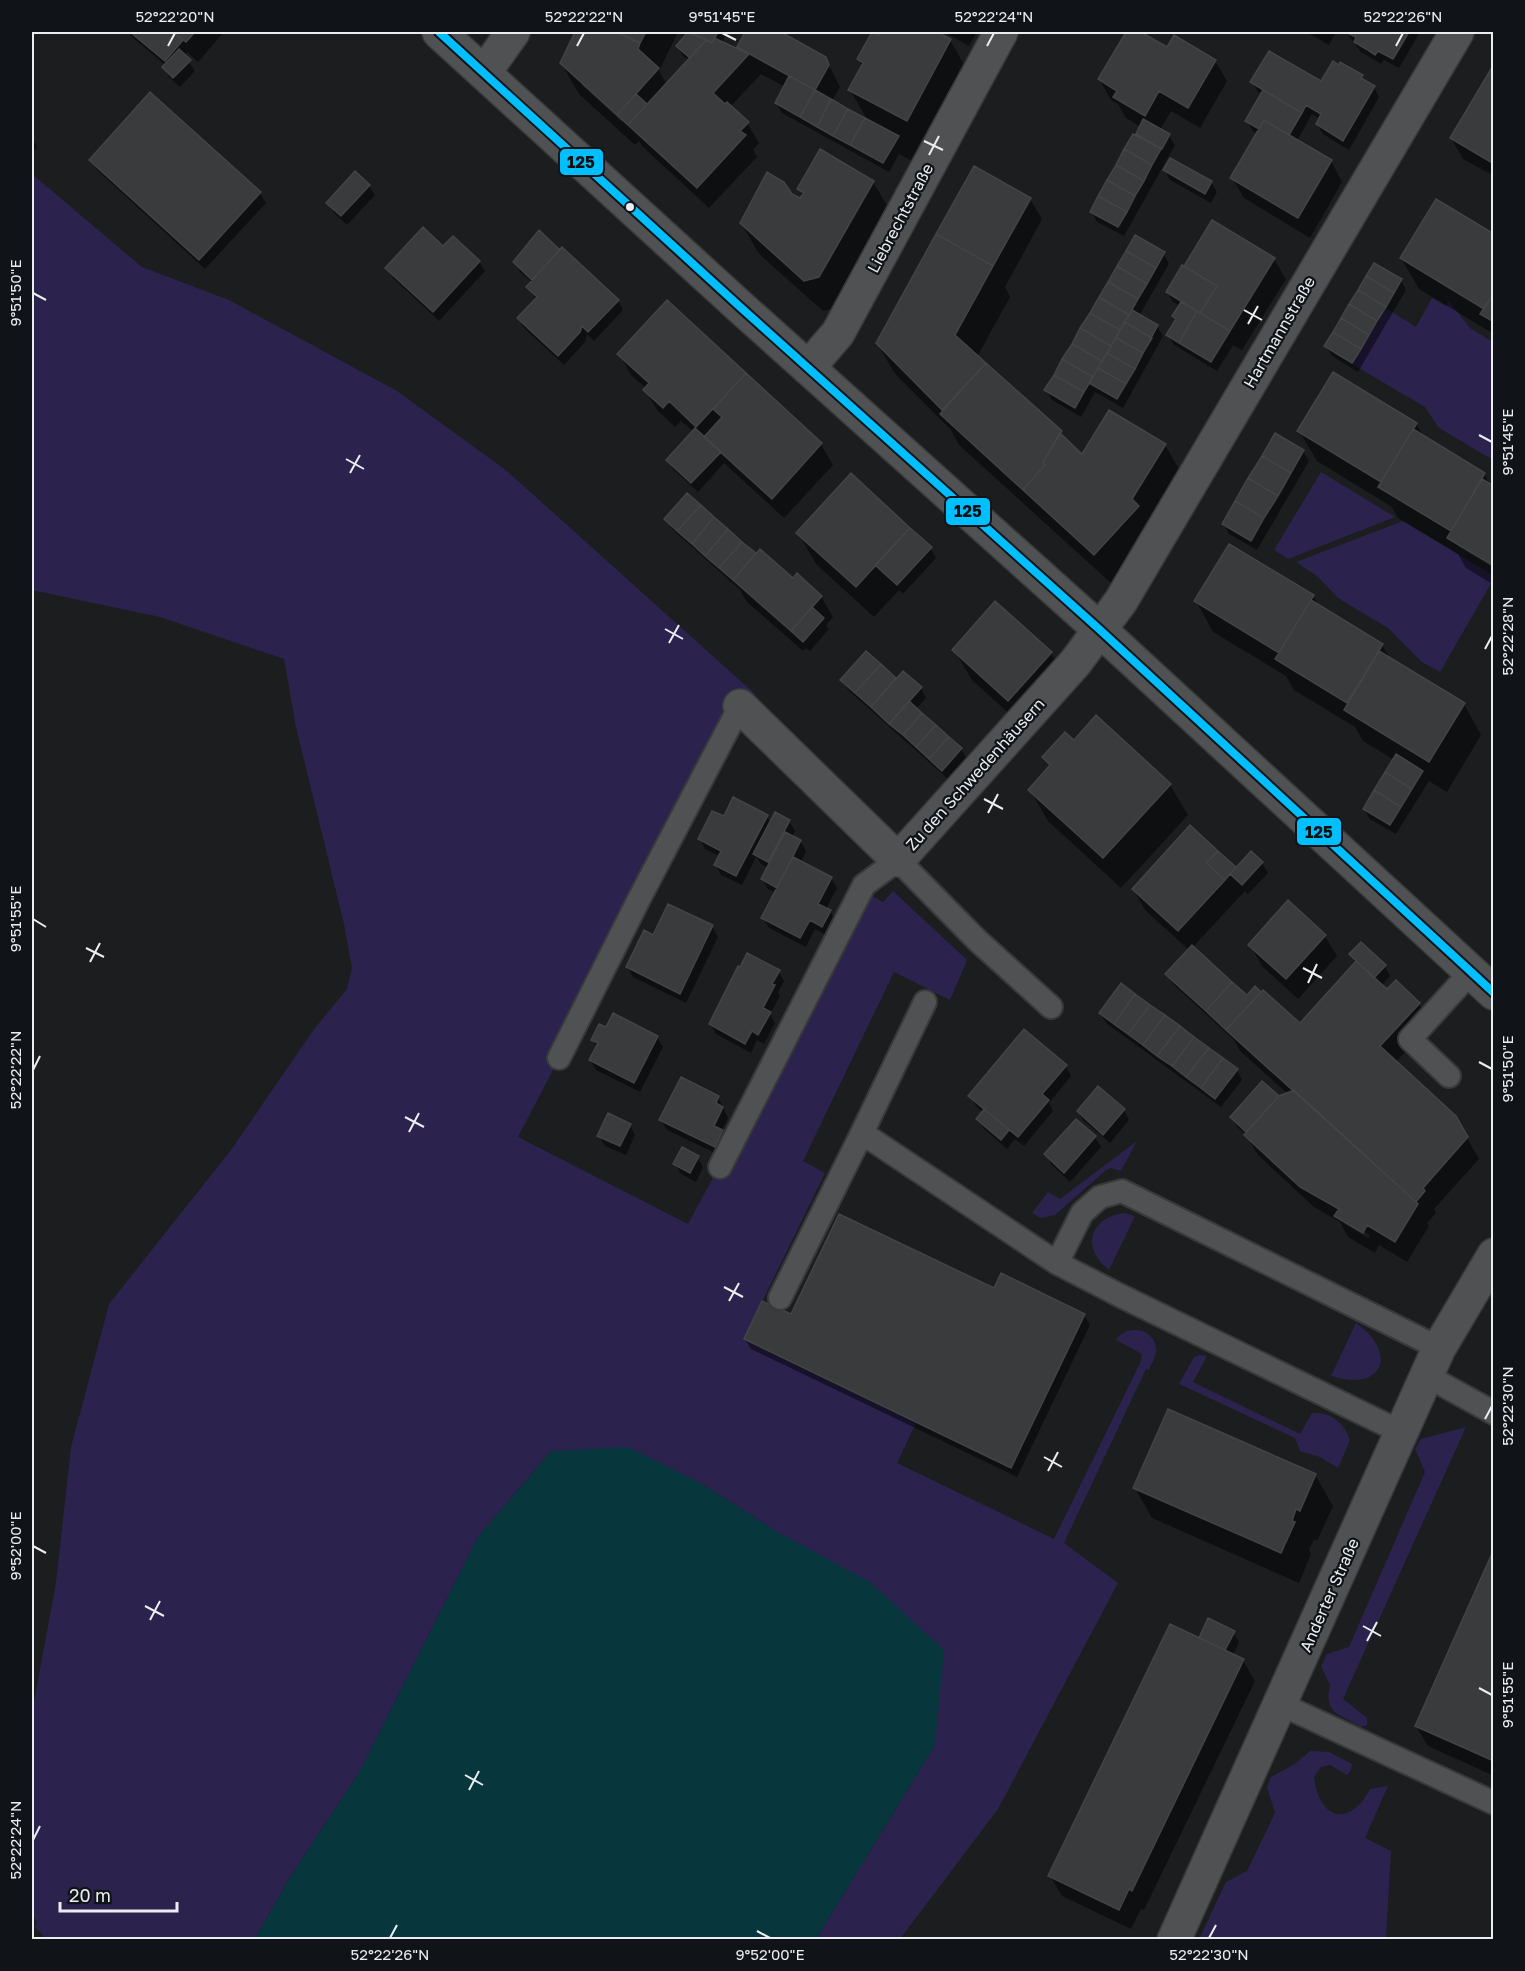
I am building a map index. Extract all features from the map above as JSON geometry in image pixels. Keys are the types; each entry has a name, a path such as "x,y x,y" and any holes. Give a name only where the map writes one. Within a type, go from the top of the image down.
{"street":[{"path":"439,32 1099,629 1482,983"},
{"path":"484,72 513,32"},
{"name":"Liebrechtstraße","path":"808,368 838,333 1001,32"},
{"name":"Hartmannstraße","path":"1099,629 1121,601 1456,32"},
{"name":"Zu den Schwedenhäusern","path":"740,706 898,860 1075,663 1099,629"},
{"name":"Anderter Straße","path":"1174,1940 1433,1362 1494,1255"}],"lane":[{"path":"559,1058 740,706"},
{"path":"720,1167 864,885 898,860 977,940 1051,1007"},
{"path":"1449,1076 1410,1040 1482,983"},
{"path":"780,1298 925,1002"},
{"path":"862,1133 1057,1263 1401,1432"},
{"path":"1057,1263 1082,1214 1100,1197 1122,1191 1433,1362 1494,1413"},
{"path":"1280,1704 1494,1803"}],"shaded area":[{"path":"32,174 142,267 229,300 397,391 507,471 755,694 724,743 518,1137 688,1224 866,893 883,902 893,891 967,960 950,1000 894,972 803,1161 825,1173 744,1339 916,1423 897,1463 1054,1539 1141,1361 1142,1354 1116,1340 1128,1331 1141,1331 1152,1338 1156,1352 1064,1543 1118,1583 998,1809 900,1939 816,1939 935,1745 774,1530 702,1484 551,1451 478,1537 360,1771 289,1879 255,1939 46,1939 35,1927 37,1922 32,1915 32,1712 56,1583 71,1447 109,1304 231,1150 315,1028 347,989 352,968 344,924 296,727 284,659 160,617 32,590"},
{"path":"1432,298 1446,306 1449,301 1470,328 1493,342 1493,460 1439,428 1425,407 1352,364 1386,308 1416,327"},
{"path":"1321,472 1395,517 1288,559 1274,550"},
{"path":"1403,521 1493,575 1493,580 1440,672 1422,662 1388,628 1338,598 1318,577 1296,562"},
{"path":"1137,1141 1121,1171 1111,1168 1106,1170 1055,1215 1041,1218 1032,1213 1048,1192 1060,1199"},
{"path":"1124,1213 1135,1216 1109,1270 1100,1262 1095,1253 1092,1244 1093,1236 1096,1228 1103,1221"},
{"path":"1356,1323 1378,1346 1381,1357 1379,1367 1373,1375 1363,1379 1349,1380 1331,1376"},
{"path":"1207,1356 1193,1382 1300,1434 1312,1413 1325,1414 1336,1419 1350,1440 1338,1468 1320,1457 1300,1451 1295,1438 1179,1384 1194,1357"},
{"path":"1466,1427 1343,1699 1367,1718 1367,1725 1361,1727 1334,1712 1328,1696 1330,1685 1321,1666 1327,1654 1349,1647 1425,1472 1415,1449 1421,1439"},
{"path":"1310,1751 1329,1752 1352,1764 1347,1775 1330,1765 1321,1767 1314,1777 1322,1802 1328,1810 1336,1814 1344,1814 1353,1810 1362,1802 1370,1789 1388,1786 1365,1838 1391,1851 1386,1939 1199,1939 1226,1882 1247,1871 1275,1813 1267,1787 1271,1777 1295,1764"}],"water":[{"path":"628,1447 702,1484 774,1530 870,1582 944,1650 935,1745 816,1939 255,1939 289,1879 360,1771 478,1537 551,1451"}],"building":[{"path":"130,32 173,32 183,40 165,61"},
{"path":"173,32 195,32 186,42"},
{"path":"575,32 616,32 640,43 638,49 659,68 617,115 560,63"},
{"path":"616,32 646,32 640,43"},
{"path":"688,32 706,40 690,58 676,46"},
{"path":"690,32 718,32 712,43"},
{"path":"745,32 781,32 826,57 829,65 815,90 737,47"},
{"path":"872,32 878,35 880,32 937,32 951,39 907,121 848,90 863,63 857,59"},
{"path":"1126,32 1141,32 1167,47 1174,35 1216,60 1188,108 1159,91 1145,116 1113,97 1117,91 1098,79"},
{"path":"1345,32 1409,32 1393,59 1378,51 1375,55 1354,42 1356,37"},
{"path":"714,38 749,54 713,93 749,122 740,131 746,135 697,188 628,125 706,40 712,43"},
{"path":"179,49 191,60 173,78 162,67"},
{"path":"1269,51 1321,81 1333,61 1339,65 1340,62 1363,75 1361,78 1375,86 1343,141 1316,124 1321,114 1306,105 1302,113 1250,82"},
{"path":"1494,64 1494,164 1450,138"},
{"path":"789,76 815,90 800,117 775,103"},
{"path":"815,90 831,99 817,127 800,117"},
{"path":"1263,90 1302,113 1289,135 1264,120 1259,129 1245,121"},
{"path":"150,92 261,192 199,260 89,160"},
{"path":"636,94 647,104 628,125 617,115"},
{"path":"831,99 848,109 833,136 817,127"},
{"path":"848,109 865,118 850,145 833,136"},
{"path":"865,118 899,136 883,163 850,145"},
{"path":"1143,119 1170,134 1162,149 1136,134"},
{"path":"1264,120 1332,160 1298,218 1230,178"},
{"path":"1133,134 1161,149 1152,165 1124,149"},
{"path":"820,149 874,181 819,277 804,281 740,223 767,172 784,182 792,194 800,198 804,193 797,189"},
{"path":"1124,149 1152,165 1144,181 1116,165"},
{"path":"1170,158 1212,181 1205,194 1163,170"},
{"path":"1116,165 1144,181 1135,196 1107,180"},
{"path":"974,166 1031,198 993,266 936,234"},
{"path":"355,171 370,185 341,216 326,203"},
{"path":"1107,180 1135,196 1127,212 1098,196"},
{"path":"1098,196 1127,212 1118,227 1090,212"},
{"path":"1436,199 1494,234 1494,293 1484,309 1400,258"},
{"path":"1212,220 1275,258 1230,331 1200,313 1217,286 1184,266"},
{"path":"423,227 443,246 453,236 480,261 433,312 385,268"},
{"path":"539,230 560,250 532,280 513,262"},
{"path":"936,234 993,266 955,335 986,363 942,410 876,343"},
{"path":"1135,235 1165,252 1156,268 1126,251"},
{"path":"562,247 619,300 588,332 582,326 580,332 558,356 517,318 537,297 526,287"},
{"path":"1126,251 1156,268 1147,284 1117,266"},
{"path":"1374,263 1402,279 1394,293 1366,276"},
{"path":"1182,265 1217,286 1200,313 1166,292"},
{"path":"1117,266 1147,284 1138,299 1108,282"},
{"path":"1366,276 1394,293 1386,307 1358,290"},
{"path":"1108,282 1138,299 1129,315 1099,297"},
{"path":"1358,290 1386,307 1377,321 1349,304"},
{"path":"1494,293 1494,322 1480,314"},
{"path":"1099,297 1129,315 1120,330 1090,313"},
{"path":"667,300 746,373 696,427 669,401 663,408 643,390 649,383 617,354"},
{"path":"1181,302 1197,311 1179,343 1166,335 1176,319 1172,316"},
{"path":"1349,304 1377,321 1369,335 1341,318"},
{"path":"1132,310 1158,325 1151,338 1125,322"},
{"path":"1197,311 1230,331 1211,362 1179,343"},
{"path":"1090,313 1120,330 1111,346 1080,328"},
{"path":"1341,318 1369,335 1361,349 1333,332"},
{"path":"1125,322 1152,338 1143,353 1116,338"},
{"path":"1080,328 1111,346 1102,361 1072,344"},
{"path":"1333,332 1361,349 1352,363 1324,346"},
{"path":"1116,338 1143,353 1135,369 1107,353"},
{"path":"1072,344 1102,361 1093,377 1062,359"},
{"path":"1107,353 1135,369 1126,384 1098,368"},
{"path":"1062,359 1093,377 1084,392 1054,375"},
{"path":"986,363 1062,431 1043,462 1045,465 1023,490 940,414"},
{"path":"1098,368 1126,384 1117,399 1089,383"},
{"path":"1333,372 1417,423 1381,482 1297,431"},
{"path":"746,373 822,443 772,499 704,437 722,417 713,409"},
{"path":"1054,375 1084,392 1075,408 1044,390"},
{"path":"1109,410 1166,444 1132,499 1139,506 1094,555 1023,490 1045,465 1043,462 1060,433 1082,454"},
{"path":"695,428 721,452 691,483 666,460"},
{"path":"1413,429 1485,473 1451,531 1378,487"},
{"path":"1275,433 1304,450 1291,473 1262,456"},
{"path":"1262,456 1291,473 1278,496 1248,478"},
{"path":"851,473 910,528 856,587 796,533"},
{"path":"1248,478 1278,496 1264,518 1235,501"},
{"path":"1482,479 1494,486 1494,566 1447,538"},
{"path":"687,493 701,505 677,531 664,519"},
{"path":"1235,501 1264,518 1251,541 1222,524"},
{"path":"701,505 714,517 692,544 677,531"},
{"path":"714,517 728,529 705,556 692,544"},
{"path":"910,528 932,547 897,585 875,565"},
{"path":"728,529 742,542 719,568 705,556"},
{"path":"742,542 756,553 733,580 719,568"},
{"path":"1229,544 1314,595 1279,653 1194,601"},
{"path":"760,549 793,578 797,573 822,596 791,631 733,580"},
{"path":"1311,600 1383,644 1347,703 1275,659"},
{"path":"995,601 1052,652 1008,701 952,650"},
{"path":"812,607 824,618 803,642 791,631"},
{"path":"866,651 881,664 855,693 840,680"},
{"path":"1379,651 1465,703 1429,762 1344,710"},
{"path":"881,664 896,678 871,707 855,693"},
{"path":"903,671 922,687 889,724 871,707"},
{"path":"909,701 922,713 903,735 889,724"},
{"path":"922,713 936,725 916,747 903,735"},
{"path":"1096,715 1171,784 1103,858 1028,790 1050,765 1042,757 1065,732 1074,740"},
{"path":"936,725 949,737 929,759 916,747"},
{"path":"949,737 962,748 942,771 929,759"},
{"path":"1396,754 1423,771 1412,789 1385,772"},
{"path":"1385,772 1412,789 1401,807 1374,790"},
{"path":"1374,790 1401,807 1390,825 1363,809"},
{"path":"733,797 768,815 736,876 714,865 721,851 698,839 712,811 724,816"},
{"path":"775,812 790,820 768,862 753,854"},
{"path":"1190,825 1218,851 1206,863 1225,880 1178,931 1132,889"},
{"path":"785,832 801,840 777,888 761,879"},
{"path":"1218,851 1236,867 1225,880 1206,863"},
{"path":"1251,851 1263,862 1242,885 1230,874"},
{"path":"793,857 832,877 818,904 831,910 822,927 810,920 800,938 761,918"},
{"path":"1288,900 1326,935 1286,979 1248,945"},
{"path":"668,904 713,925 680,994 626,967 644,930 653,935"},
{"path":"1361,942 1386,965 1374,978 1349,954"},
{"path":"1192,945 1232,982 1206,1011 1165,974"},
{"path":"747,953 780,970 763,1008 771,1012 758,1035 752,1031 745,1044 709,1024 738,966 740,967"},
{"path":"1356,961 1387,989 1396,980 1420,1003 1380,1046 1456,1116 1468,1137 1423,1188 1425,1191 1416,1202 1226,1030 1263,990 1300,1023"},
{"path":"1232,982 1247,995 1255,986 1261,992 1226,1030 1206,1011"},
{"path":"1121,983 1135,994 1114,1024 1099,1013"},
{"path":"1135,994 1150,1005 1128,1034 1114,1024"},
{"path":"1150,1005 1165,1015 1143,1045 1128,1034"},
{"path":"613,1013 658,1036 634,1083 589,1060 598,1043 591,1040 599,1024 606,1027"},
{"path":"1165,1015 1180,1026 1157,1056 1143,1045"},
{"path":"1180,1026 1194,1037 1172,1066 1157,1056"},
{"path":"1024,1029 1067,1065 1042,1094 1049,1100 1018,1137 968,1096"},
{"path":"1194,1037 1209,1048 1186,1077 1172,1066"},
{"path":"1209,1048 1223,1058 1201,1088 1186,1077"},
{"path":"1223,1058 1238,1069 1215,1099 1201,1088"},
{"path":"681,1077 719,1096 716,1103 723,1107 714,1126 723,1130 715,1147 659,1120"},
{"path":"1262,1081 1279,1096 1246,1132 1230,1117"},
{"path":"1098,1086 1125,1109 1103,1135 1077,1111"},
{"path":"1294,1090 1418,1204 1395,1242 1367,1225 1363,1233 1334,1216 1339,1209 1300,1187 1244,1135 1279,1096"},
{"path":"984,1109 1009,1130 1001,1140 976,1119"},
{"path":"608,1113 631,1124 620,1146 597,1136"},
{"path":"1076,1119 1096,1136 1064,1173 1044,1154"},
{"path":"682,1147 699,1156 690,1173 673,1164"},
{"path":"839,1214 994,1288 1001,1273 1085,1314 1011,1468 744,1339 762,1301 791,1314"},
{"path":"1168,1409 1316,1474 1300,1511 1296,1509 1292,1521 1295,1522 1281,1553 1133,1488"},
{"path":"1494,1549 1494,1761 1415,1726"},
{"path":"1208,1618 1235,1631 1225,1650 1199,1638"},
{"path":"1170,1624 1244,1659 1132,1891 1129,1889 1119,1910 1048,1876"}],"transit line":[{"name":"125","path":"439,32 738,305 1099,629 1494,993"}]}
